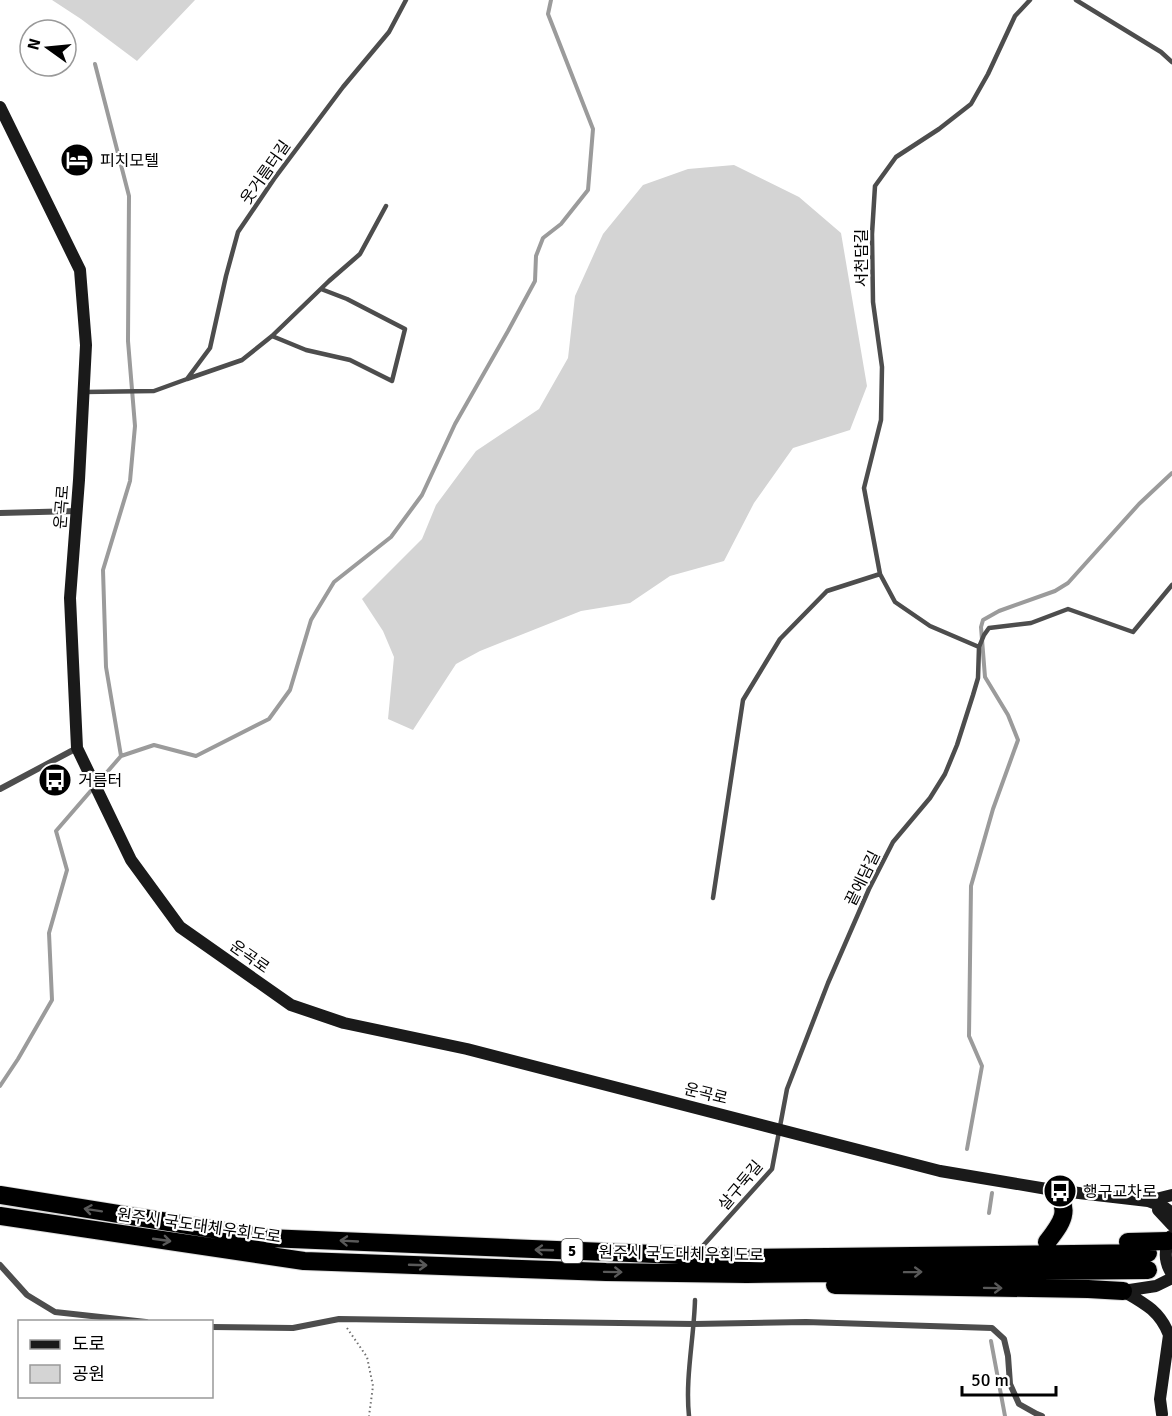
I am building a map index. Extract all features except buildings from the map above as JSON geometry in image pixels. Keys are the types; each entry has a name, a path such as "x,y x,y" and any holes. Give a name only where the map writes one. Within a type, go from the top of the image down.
{"highway":[{"path":"1047,1242 1058,1228 1064,1206 1061,1197 1053,1190"},
{"name":"5","path":"0,1195 267,1238 750,1266 1148,1262"},
{"name":"원주시 국도대체우회도로","path":"0,1216 304,1261 606,1272 750,1266"},
{"path":"750,1266 782,1248 1047,1242 1171,1234"},
{"path":"750,1266 781,1284 1123,1291"}],"street":[{"name":"운곡로","path":"0,107 80,270 87,345 70,598 80,753 131,860 180,927 291,1005 344,1023 467,1048 940,1171 1053,1190 1148,1202"},
{"path":"0,513 77,511"},
{"path":"0,789 80,753"},
{"path":"1148,1202 1172,1195"},
{"path":"1148,1202 1164,1207 1172,1213"},
{"path":"1123,1291 1156,1286 1172,1276 1165,1255 1171,1234 1148,1202"},
{"path":"0,1265 27,1295 55,1312 128,1320"},
{"path":"1123,1291 1150,1307 1166,1326 1170,1335 1160,1399 1162,1415"},
{"path":"213,1327 293,1328 339,1319 694,1324 806,1322 992,1328 1004,1338 1011,1384 1019,1404 1042,1416"},
{"path":"1162,1415 1172,1364"}],"lane":[{"name":"웃거름터길","path":"187,379 210,348 238,232 322,114 390,32 406,0"},
{"name":"서천담길","path":"880,574 864,488 881,420 882,367 873,302 872,234 875,186 896,157 939,129 971,104 1016,16 1030,0"},
{"path":"1076,0 1161,52 1172,62"},
{"path":"84,392 154,391 242,360 272,336 360,254 386,206"},
{"path":"272,336 306,350 350,360 392,381 405,329 347,299 321,289"},
{"path":"713,898 743,700 780,639 827,591 880,574 895,602 930,626 980,646"},
{"name":"끝에담길","path":"780,1129 787,1089 828,983 869,889 893,842 930,798 945,774 957,745 978,678 980,646 984,634 989,628 1031,623 1068,609 1133,632 1172,585"},
{"name":"살구둑길","path":"701,1248 772,1169 780,1129"},
{"path":"689,1416 687,1397 695,1300"}],"path":[{"path":"339,1319 367,1357 373,1386 369,1416"}],"green space":[{"path":"52,0 195,0 137,61"},
{"path":"734,165 799,197 841,233 867,386 850,430 793,448 754,503 724,561 670,576 630,603 581,611 480,651 456,664 413,730 388,719 394,657 383,631 362,599 422,539 436,505 476,451 539,409 568,358 575,296 603,234 643,185 688,169"}],"waterway":[{"path":"0,1086 52,1000 49,933 67,870 56,831 121,756 154,745 196,756 269,719 290,690 311,620 334,582 391,537 422,495 455,424 535,281 536,256 543,238 561,224 588,190 593,129 548,14 551,0"},
{"path":"95,64 129,196 128,341 135,426 130,481 103,570 106,667 121,756"},
{"path":"967,1149 982,1066 969,1036 971,886 993,809 1018,740 1008,715 985,677 981,627 983,620 999,611 1055,591 1068,583 1139,504 1172,473"},
{"path":"989,1213 992,1193"},
{"path":"991,1341 1005,1416"}],"place":[{"name":"피치모텔","path":"77,160"},
{"name":"거름터","path":"55,780"},
{"name":"행구교차로","path":"1060,1191"}]}
